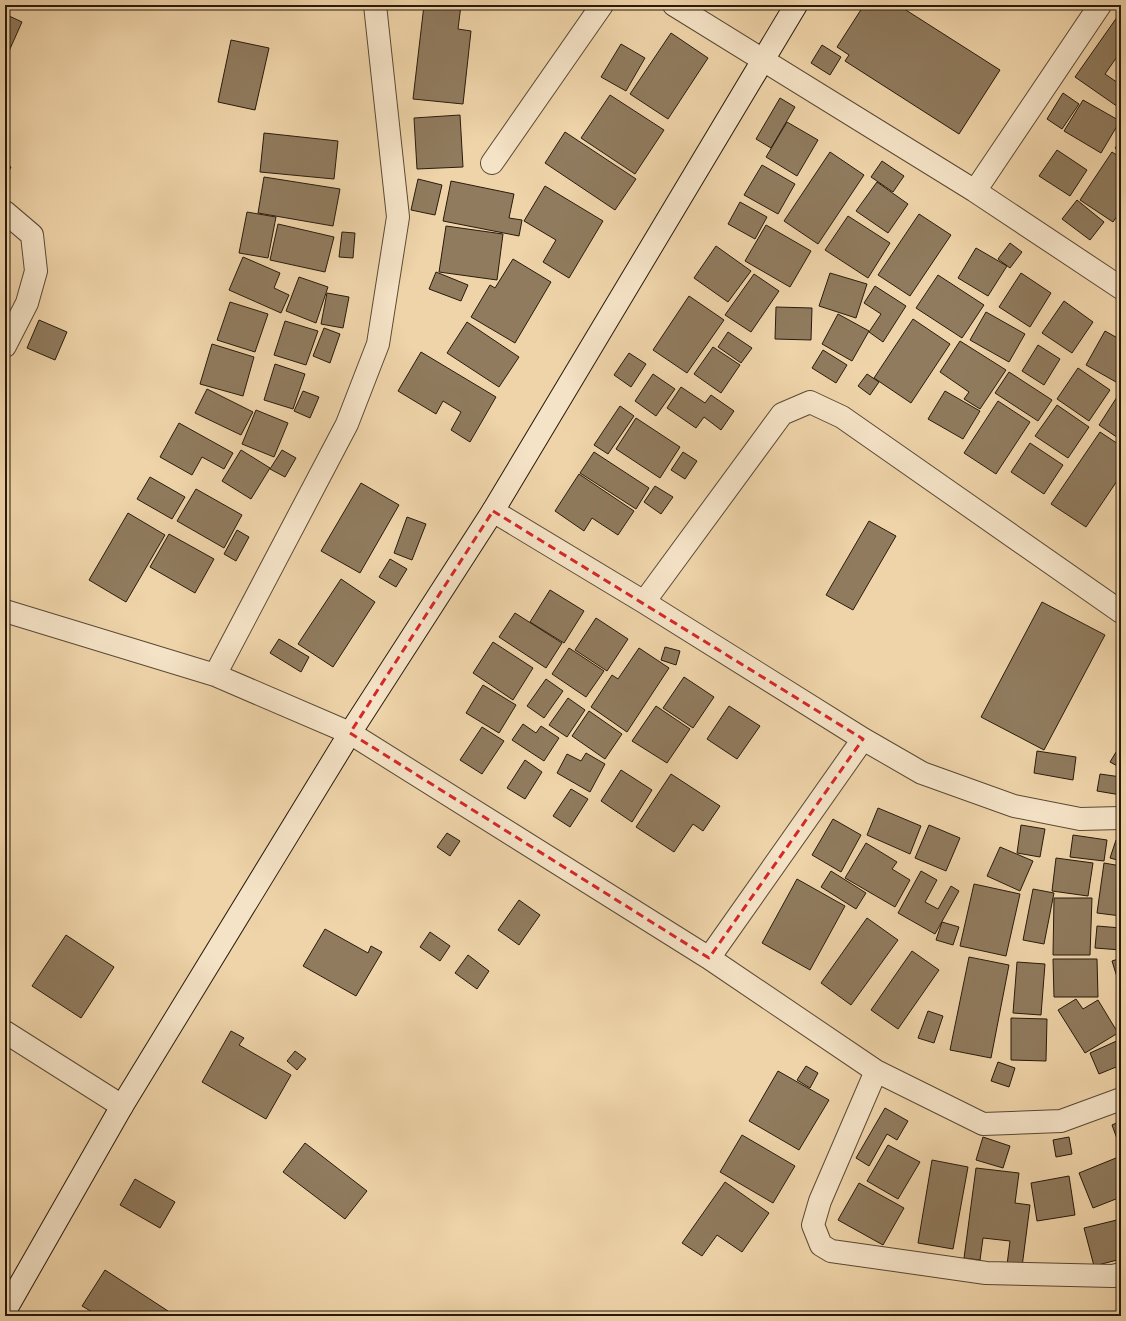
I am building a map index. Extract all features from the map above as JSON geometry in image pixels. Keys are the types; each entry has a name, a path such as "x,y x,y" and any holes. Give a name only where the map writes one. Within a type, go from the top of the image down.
{"street":[{"path":"215,675 347,424 378,344 398,217 375,5"},
{"path":"492,163 602,5"},
{"path":"674,5 975,191 1121,288"},
{"path":"5,1311 122,1106 350,733 493,511 796,5"},
{"path":"975,191 1100,5"},
{"path":"5,212 32,235 36,271 27,303 5,346"},
{"path":"644,602 782,414 810,402 847,420 1121,612"},
{"path":"493,511 644,602 863,739 922,773 1014,806 1080,819 1121,818"},
{"path":"5,611 215,675 350,733 709,958 876,1071 983,1124 1061,1121 1121,1099"},
{"path":"709,958 863,739"},
{"path":"5,1032 122,1106"},
{"path":"876,1071 820,1201 813,1225 821,1245 831,1251 986,1273 1113,1276 1121,1274"}],"highlighted area":[{"path":"493,511 863,739 709,958 350,733"}],"building":[{"path":"424,5 461,5 458,29 471,31 463,104 413,99"},
{"path":"864,5 898,5 1000,70 959,134 845,61 849,55 837,47"},
{"path":"1120,13 1121,51 1105,74 1121,85 1121,109 1075,77"},
{"path":"5,14 22,22 5,60"},
{"path":"671,33 708,58 668,119 630,94"},
{"path":"231,40 269,48 255,110 218,102"},
{"path":"621,44 645,58 626,91 601,77"},
{"path":"822,45 841,57 830,75 811,63"},
{"path":"1063,93 1079,104 1062,129 1047,119"},
{"path":"610,95 664,130 635,174 581,138"},
{"path":"780,98 795,107 771,148 756,139"},
{"path":"1083,100 1120,121 1101,153 1064,131"},
{"path":"460,115 463,167 417,169 414,118"},
{"path":"787,122 818,140 797,176 766,157"},
{"path":"565,132 636,179 615,210 545,163"},
{"path":"264,133 338,141 334,179 260,172"},
{"path":"1121,140 1121,152 1115,148"},
{"path":"1057,150 1087,170 1070,196 1039,176"},
{"path":"830,152 864,175 818,244 784,221"},
{"path":"1112,152 1121,158 1121,210 1113,222 1080,200"},
{"path":"882,161 904,176 893,192 871,177"},
{"path":"5,164 11,167 5,178"},
{"path":"762,165 795,184 778,214 744,195"},
{"path":"264,177 340,189 333,226 258,213"},
{"path":"418,179 442,185 435,215 411,210"},
{"path":"451,181 514,194 509,218 522,220 519,236 443,221"},
{"path":"877,182 908,204 888,233 856,211"},
{"path":"545,186 603,221 569,278 543,262 556,240 524,221"},
{"path":"1077,200 1104,222 1090,240 1062,219"},
{"path":"740,202 767,217 755,239 728,224"},
{"path":"247,212 276,217 268,258 239,253"},
{"path":"919,214 951,235 910,296 878,275"},
{"path":"848,216 890,243 868,278 825,250"},
{"path":"278,224 334,237 325,272 270,260"},
{"path":"766,225 811,251 790,287 745,261"},
{"path":"446,226 503,234 497,280 439,272"},
{"path":"342,232 355,233 353,258 339,257"},
{"path":"1010,243 1022,252 1010,268 998,259"},
{"path":"716,246 751,271 728,302 694,278"},
{"path":"976,248 1007,266 988,296 958,278"},
{"path":"243,257 280,273 274,288 289,295 281,313 229,290"},
{"path":"513,259 551,282 515,343 471,317 490,285 495,288"},
{"path":"436,272 468,285 461,301 429,289"},
{"path":"830,273 867,284 856,318 819,306"},
{"path":"1021,273 1051,293 1030,327 999,307"},
{"path":"754,274 779,291 751,332 725,315"},
{"path":"938,275 984,305 962,338 916,308"},
{"path":"299,277 328,287 316,323 286,311"},
{"path":"875,286 906,306 883,342 869,332 881,314 864,303"},
{"path":"327,293 349,297 343,328 321,324"},
{"path":"689,296 724,320 687,373 653,350"},
{"path":"1064,301 1093,322 1072,353 1042,333"},
{"path":"230,302 268,314 255,352 217,340"},
{"path":"776,307 812,308 811,340 775,339"},
{"path":"986,312 1025,334 1009,362 970,340"},
{"path":"838,314 869,331 852,361 822,344"},
{"path":"913,319 950,344 911,403 874,378"},
{"path":"39,320 67,332 55,360 27,348"},
{"path":"285,321 318,331 306,365 274,355"},
{"path":"467,322 519,357 499,387 447,353"},
{"path":"324,328 340,334 330,363 313,356"},
{"path":"1105,331 1121,340 1121,373 1116,382 1086,365"},
{"path":"728,332 752,348 741,363 718,347"},
{"path":"960,341 1006,370 980,409 964,399 969,392 940,372"},
{"path":"212,344 254,357 243,396 200,384"},
{"path":"1038,345 1060,359 1044,385 1022,371"},
{"path":"713,347 740,365 721,393 694,374"},
{"path":"823,350 847,365 836,383 812,368"},
{"path":"421,352 496,397 470,442 451,430 461,412 443,401 436,414 398,391"},
{"path":"629,353 646,364 631,387 614,375"},
{"path":"275,364 305,374 293,409 264,400"},
{"path":"1078,368 1110,390 1089,421 1057,399"},
{"path":"1009,372 1052,400 1038,421 995,393"},
{"path":"653,374 675,389 656,416 635,401"},
{"path":"867,374 879,382 870,395 858,386"},
{"path":"681,387 705,403 711,395 734,411 721,430 704,417 696,428 667,408"},
{"path":"207,389 253,412 241,435 195,413"},
{"path":"303,391 319,397 310,418 294,411"},
{"path":"945,391 980,411 963,439 928,419"},
{"path":"1117,397 1121,400 1121,440 1099,425"},
{"path":"998,401 1030,422 996,474 964,453"},
{"path":"1057,405 1089,427 1068,458 1035,436"},
{"path":"620,406 634,416 608,454 594,445"},
{"path":"256,410 288,423 274,457 242,444"},
{"path":"636,418 680,447 660,478 616,449"},
{"path":"179,423 233,453 224,469 202,457 192,475 160,457"},
{"path":"1100,432 1121,446 1121,475 1086,527 1051,504"},
{"path":"1030,443 1063,465 1044,494 1011,472"},
{"path":"241,450 270,468 251,499 222,481"},
{"path":"282,450 296,458 285,477 270,469"},
{"path":"594,452 649,488 636,509 580,473"},
{"path":"683,452 697,461 685,479 671,470"},
{"path":"579,474 634,511 618,535 592,518 584,531 555,511"},
{"path":"150,477 185,497 172,519 137,499"},
{"path":"361,483 399,505 360,573 321,551"},
{"path":"655,486 673,497 661,514 644,502"},
{"path":"196,489 242,515 224,548 177,521"},
{"path":"128,513 165,535 126,602 89,580"},
{"path":"407,517 426,524 412,560 394,553"},
{"path":"869,521 896,536 853,610 826,595"},
{"path":"237,530 249,537 236,561 224,554"},
{"path":"169,534 214,559 195,593 150,567"},
{"path":"390,559 407,569 396,587 379,577"},
{"path":"341,579 375,602 333,667 298,644"},
{"path":"550,590 584,611 564,643 530,622"},
{"path":"1042,602 1105,635 1044,750 981,717"},
{"path":"515,613 562,643 546,668 499,637"},
{"path":"596,618 628,639 607,671 575,650"},
{"path":"279,639 309,657 301,672 270,653"},
{"path":"493,642 533,668 513,700 473,673"},
{"path":"665,647 680,651 676,665 661,660"},
{"path":"569,648 604,671 586,697 552,674"},
{"path":"639,648 669,668 627,732 591,707 612,675 618,679"},
{"path":"684,677 714,697 693,728 663,708"},
{"path":"546,679 563,691 544,718 527,706"},
{"path":"483,685 516,705 499,733 466,713"},
{"path":"568,698 585,710 567,737 549,725"},
{"path":"656,706 690,729 667,763 632,741"},
{"path":"729,706 760,726 737,759 707,739"},
{"path":"589,711 622,734 605,759 572,736"},
{"path":"523,724 536,733 541,726 559,738 544,761 512,740"},
{"path":"482,727 504,741 482,774 460,760"},
{"path":"1121,744 1121,768 1110,762"},
{"path":"1037,751 1076,757 1073,780 1034,773"},
{"path":"586,753 605,764 590,792 557,773 567,754 581,761"},
{"path":"525,760 542,772 525,799 507,788"},
{"path":"621,770 652,790 632,822 601,801"},
{"path":"671,774 720,806 703,831 693,824 674,852 636,827"},
{"path":"1100,774 1121,777 1121,795 1097,791"},
{"path":"571,789 588,799 570,827 553,816"},
{"path":"878,808 921,826 910,854 867,835"},
{"path":"833,819 861,835 841,872 812,855"},
{"path":"929,825 960,838 946,871 915,858"},
{"path":"1021,825 1045,829 1040,857 1017,853"},
{"path":"447,833 460,841 450,856 437,847"},
{"path":"1073,835 1107,840 1104,861 1070,857"},
{"path":"1116,840 1121,841 1121,861 1110,858"},
{"path":"866,843 897,862 892,869 910,880 895,907 845,878"},
{"path":"1000,847 1033,861 1020,891 987,876"},
{"path":"1056,858 1093,863 1088,896 1052,891"},
{"path":"1104,863 1121,866 1121,916 1097,913"},
{"path":"831,871 866,893 856,909 821,887"},
{"path":"921,871 937,880 925,902 938,909 951,886 959,891 935,934 898,913"},
{"path":"797,879 845,906 810,970 762,943"},
{"path":"974,884 1020,894 1006,956 960,946"},
{"path":"1033,889 1054,893 1044,944 1023,940"},
{"path":"1054,898 1092,898 1090,955 1053,955"},
{"path":"519,900 540,915 519,945 498,930"},
{"path":"867,918 898,940 851,1005 821,983"},
{"path":"942,922 959,927 953,945 936,940"},
{"path":"1097,926 1121,928 1121,950 1095,948"},
{"path":"325,929 368,953 371,946 382,952 356,996 303,966"},
{"path":"430,932 450,946 440,961 420,947"},
{"path":"66,935 114,967 81,1018 32,986"},
{"path":"912,951 939,970 898,1029 871,1010"},
{"path":"468,955 489,971 477,989 455,973"},
{"path":"969,957 1009,965 991,1058 950,1050"},
{"path":"1121,958 1121,990 1112,961"},
{"path":"1053,959 1097,959 1098,997 1054,997"},
{"path":"1017,962 1045,964 1041,1015 1013,1013"},
{"path":"1076,999 1083,1009 1098,1000 1118,1033 1085,1053 1058,1010"},
{"path":"928,1011 943,1016 934,1043 918,1038"},
{"path":"1011,1018 1047,1019 1046,1061 1011,1060"},
{"path":"231,1031 244,1038 239,1045 291,1075 266,1119 202,1082"},
{"path":"1121,1039 1121,1065 1099,1074 1090,1053"},
{"path":"295,1051 306,1059 297,1070 287,1061"},
{"path":"998,1062 1015,1068 1009,1087 991,1081"},
{"path":"806,1066 818,1073 810,1088 797,1080"},
{"path":"778,1071 829,1100 799,1150 749,1121"},
{"path":"885,1108 908,1121 897,1140 887,1134 869,1166 856,1158"},
{"path":"1121,1121 1121,1147 1120,1147 1112,1125"},
{"path":"742,1135 795,1166 773,1203 720,1172"},
{"path":"983,1137 1010,1146 1003,1168 976,1160"},
{"path":"1069,1137 1072,1154 1056,1157 1053,1140"},
{"path":"305,1143 367,1191 345,1219 283,1172"},
{"path":"888,1145 920,1162 898,1199 867,1181"},
{"path":"1116,1158 1121,1171 1121,1197 1093,1208 1079,1173"},
{"path":"932,1160 968,1167 953,1249 918,1243"},
{"path":"976,1168 1019,1173 1015,1203 1030,1205 1022,1267 1007,1265 1010,1241 983,1238 980,1260 964,1258"},
{"path":"1069,1176 1075,1215 1037,1221 1031,1183"},
{"path":"135,1179 175,1202 160,1228 120,1205"},
{"path":"725,1182 769,1213 742,1252 717,1235 702,1256 682,1243"},
{"path":"859,1183 904,1208 883,1245 838,1220"},
{"path":"1121,1219 1121,1259 1094,1266 1084,1228"},
{"path":"105,1270 168,1311 165,1316 99,1316 82,1306"}]}
